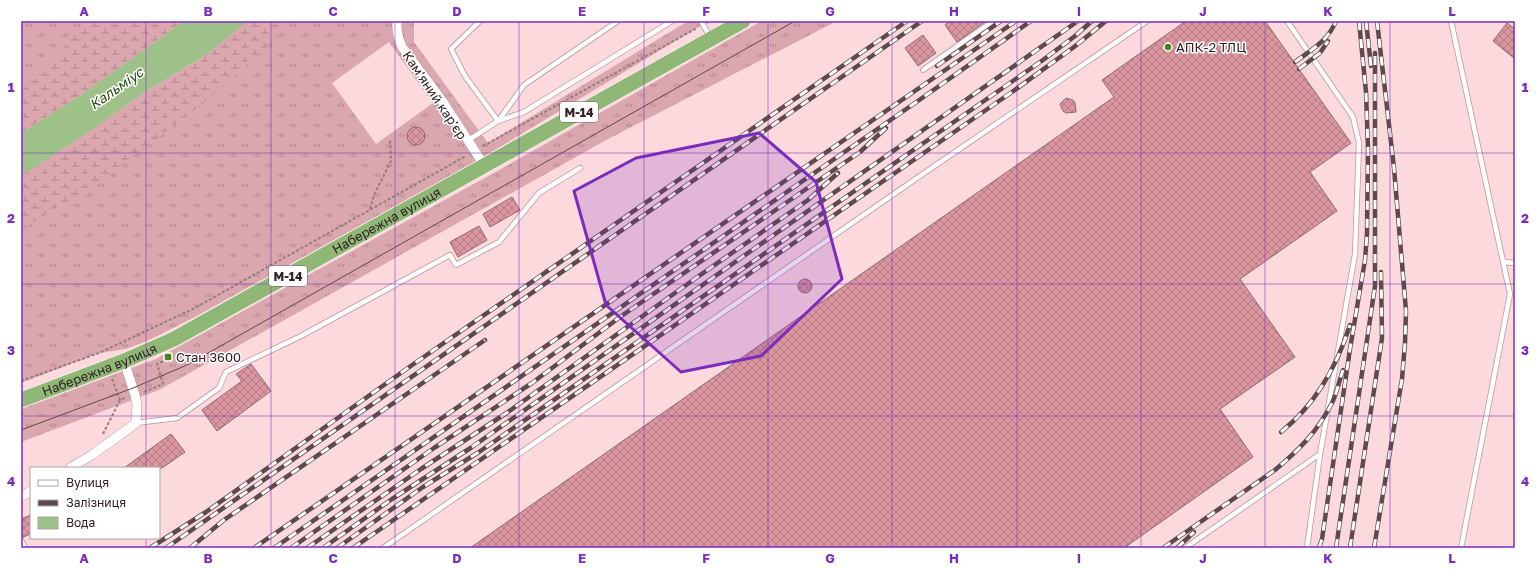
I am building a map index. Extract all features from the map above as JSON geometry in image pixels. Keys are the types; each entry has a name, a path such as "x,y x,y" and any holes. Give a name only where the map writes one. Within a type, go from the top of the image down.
{"highway":[{"name":"Набережна вулиця","path":"21,400 124,361 174,339 743,21"}],"street":[{"name":"Кам'яний кар'єр","path":"397,21 396,30 402,47 443,102 484,165"},
{"path":"72,467 92,455 136,423 136,395 124,361"}],"lane":[{"path":"480,21 452,49 465,76 498,122"},
{"path":"498,122 524,85 618,21"},
{"path":"467,141 498,122 524,112 672,21"},
{"path":"924,70 993,21"},
{"path":"1287,21 1353,117 1360,143 1355,254 1320,454 1307,548"},
{"path":"1451,21 1510,294 1461,548"},
{"path":"383,548 1143,22"},
{"path":"702,23 711,39"},
{"path":"136,423 177,418 219,388 226,372 301,336 450,254 456,266 498,242 540,193 580,168"},
{"path":"1503,262 1515,263"},
{"path":"1185,548 1320,454"},
{"path":"21,540 25,548"}],"path":[{"path":"21,380 99,353 193,309 702,23"},
{"path":"370,210 374,195 391,161 390,139"},
{"path":"164,384 157,364 174,356"},
{"path":"103,434 120,400"}],"highlighted area":[{"path":"759,133 816,182 842,279 761,356 681,372 606,305 574,191 636,158"}],"green space":[{"path":"21,21 184,21 21,133"},
{"path":"85,21 184,21 81,95 21,133 21,90 39,75 63,49"},
{"path":"248,21 414,21 414,42 488,143 688,21 717,21 702,25 480,159 193,318 147,341 126,349 99,353 21,383 21,176 203,57","holes":["389,42 433,103 376,144 332,83"]},
{"path":"248,21 289,21 259,55 205,102 104,178 21,230 21,176 90,131 148,90 203,57"},
{"path":"762,21 837,21 608,139 159,390 21,442 21,409 156,359 501,169"}],"water":[{"name":"Кальміус","path":"184,21 248,21 203,57 148,90 90,131 21,176 21,133 81,95"}],"building":[{"path":"951,21 986,21 957,42 945,25"},
{"path":"1186,21 1265,21 1351,143 1310,172 1337,211 1240,279 1295,357 1220,409 1253,457 1124,548 470,548 1114,97 1102,80"},
{"path":"1507,23 1515,29 1515,59 1493,41"},
{"path":"923,35 936,53 918,66 905,48"},
{"path":"1066,98 1073,100 1075,103 1076,112 1066,113 1063,111 1060,104"},
{"path":"416,127 422,130 425,136 422,142 416,145 410,142 407,136 410,130"},
{"path":"512,197 520,210 490,227 483,214"},
{"path":"479,226 487,240 458,257 450,242"},
{"path":"802,279 808,279 812,283 812,289 808,293 802,293 798,289 798,283"},
{"path":"251,364 271,391 217,431 202,410 242,381 236,374"},
{"path":"171,434 185,452 162,468 125,467"},
{"path":"30,515 30,534 23,537 21,536 21,519"}],"tram line":[{"path":"21,430 133,388 187,365 795,21"}],"railway":[{"path":"150,548 206,512 405,370 907,21"},
{"path":"166,548 922,21"},
{"path":"937,66 1001,21"},
{"path":"254,548 1016,21"},
{"path":"274,548 1031,21"},
{"path":"323,548 392,499 472,447 1078,21"},
{"path":"337,548 423,487 479,452 1043,60 1092,21"},
{"path":"353,548 1012,92 1074,47 1106,21"},
{"path":"1295,62 1324,40 1333,28 1336,21"},
{"path":"1319,548 1322,539 1350,349 1365,260 1367,234 1368,149 1366,92 1359,21"},
{"path":"1366,21 1371,66"},
{"path":"1374,548 1402,379 1406,311 1394,168 1377,21"},
{"path":"1299,69 1320,53 1328,41"},
{"path":"1336,548 1375,286 1375,53"},
{"path":"291,548 434,448 532,383 620,317 860,152 886,128"},
{"path":"307,548 421,469 508,412 808,200 838,173"},
{"path":"1350,548 1382,338 1381,272"},
{"path":"1281,432 1304,410 1323,384 1339,355 1350,325"},
{"path":"190,548 224,520 485,340"},
{"path":"1163,548 1275,470 1292,455 1320,423 1334,399 1343,370"},
{"path":"1177,548 1194,532"}],"place":[{"name":"АПК-2 ТЛЦ","path":"1168,47"},
{"name":"Стан 3600","path":"168,357"}]}
